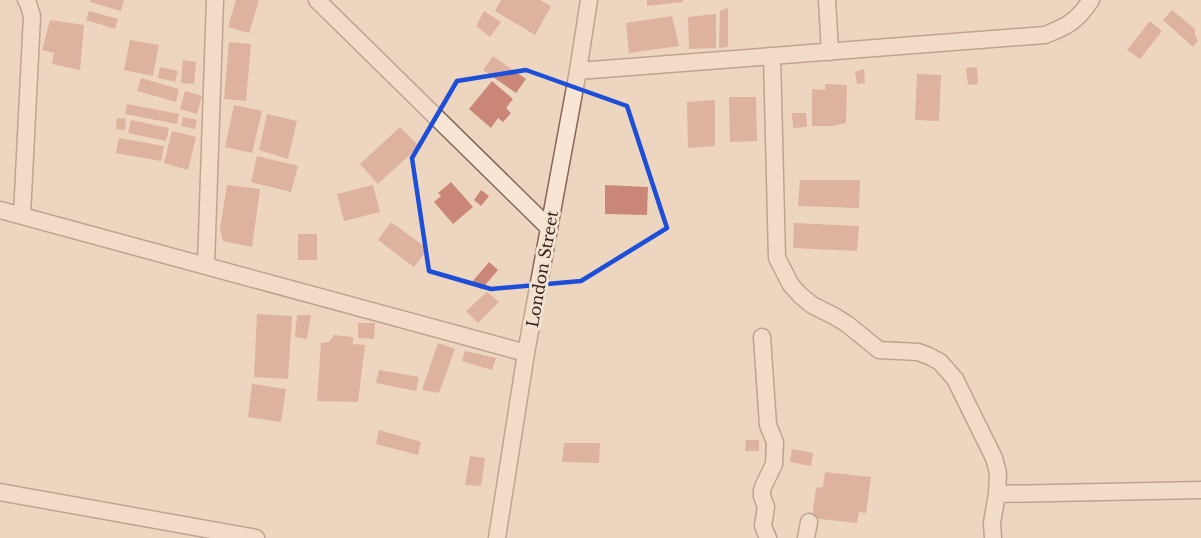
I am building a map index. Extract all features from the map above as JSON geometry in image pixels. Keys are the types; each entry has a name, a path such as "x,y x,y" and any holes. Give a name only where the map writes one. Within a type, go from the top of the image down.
{"street":[{"path":"22,215 32,16 26,0"},
{"path":"206,265 215,0"},
{"path":"317,0 549,228"},
{"name":"London Street","path":"497,538 526,353 589,0"},
{"path":"827,0 830,52"},
{"path":"578,71 1045,35 1064,27 1081,15 1091,0"},
{"path":"772,56 777,258 791,285 812,305 847,324 879,350 918,352 929,356 940,362 955,379 994,458 998,473 992,523 993,538"},
{"path":"0,210 526,353"},
{"path":"762,337 768,425 775,441 774,464 762,491 765,507 764,526 768,538"},
{"path":"997,494 1201,490"},
{"path":"0,492 256,538"}],"highlighted area":[{"path":"526,70 627,106 667,228 581,281 491,289 429,271 412,158 457,81"}],"building":[{"path":"91,0 124,0 121,11 90,2"},
{"path":"236,0 259,0 249,33 228,27"},
{"path":"501,0 540,0 551,6 535,35 495,11"},
{"path":"647,0 683,0 683,2 647,6"},
{"path":"728,8 728,47 719,48 720,11"},
{"path":"1172,10 1195,29 1198,41 1193,47 1163,20"},
{"path":"89,11 118,19 115,29 86,20"},
{"path":"484,11 501,22 490,37 476,26"},
{"path":"716,14 716,48 689,49 688,17"},
{"path":"672,16 679,46 629,53 626,23"},
{"path":"50,20 84,25 80,70 52,64 54,53 42,50"},
{"path":"1150,21 1162,31 1140,59 1127,50"},
{"path":"130,40 159,45 153,76 124,70"},
{"path":"229,42 251,44 246,101 224,99"},
{"path":"493,56 526,79 516,93 483,70"},
{"path":"183,60 196,62 194,84 181,83"},
{"path":"160,67 178,71 175,82 158,78"},
{"path":"977,67 978,84 968,85 966,68"},
{"path":"864,69 865,83 857,84 855,72"},
{"path":"917,74 941,75 939,121 915,120"},
{"path":"141,78 179,89 176,102 137,91"},
{"path":"492,81 513,99 506,108 511,113 503,122 498,118 491,128 469,109"},
{"path":"825,84 847,85 846,123 812,126 812,89 825,90"},
{"path":"185,91 202,96 197,114 180,109"},
{"path":"729,97 756,97 757,141 730,142"},
{"path":"715,100 715,146 688,148 687,102"},
{"path":"127,104 179,114 177,124 125,114"},
{"path":"234,105 262,111 252,153 225,147"},
{"path":"792,113 806,113 807,127 793,128"},
{"path":"267,114 297,121 288,159 259,150"},
{"path":"183,117 197,120 195,129 181,126"},
{"path":"117,118 126,119 125,130 116,129"},
{"path":"131,120 169,128 166,141 128,133"},
{"path":"400,127 419,146 378,184 360,164"},
{"path":"172,131 196,137 188,170 164,163"},
{"path":"119,138 164,146 161,161 116,153"},
{"path":"257,156 298,166 291,192 251,182"},
{"path":"800,180 860,180 859,208 798,206"},
{"path":"451,182 473,207 453,224 434,202 441,196 438,193"},
{"path":"227,185 260,189 252,247 223,241 220,229"},
{"path":"373,185 380,212 344,221 337,194"},
{"path":"605,185 648,187 647,215 605,214"},
{"path":"481,190 489,196 481,206 474,200"},
{"path":"391,222 428,249 414,267 378,240"},
{"path":"794,223 859,226 857,251 793,248"},
{"path":"298,234 317,234 317,260 298,260"},
{"path":"489,262 498,270 481,290 472,282"},
{"path":"487,292 499,302 478,323 466,311"},
{"path":"257,314 292,316 288,379 254,377"},
{"path":"297,315 311,315 307,339 295,337"},
{"path":"358,323 375,323 374,339 358,338"},
{"path":"334,335 353,337 353,344 365,345 358,402 317,401 321,343 329,342"},
{"path":"438,343 455,349 439,393 422,390"},
{"path":"465,351 496,358 492,370 462,361"},
{"path":"379,370 419,377 416,391 376,383"},
{"path":"252,384 286,389 281,422 248,417"},
{"path":"379,430 421,442 418,455 376,444"},
{"path":"746,440 759,440 759,451 745,451"},
{"path":"564,443 600,443 599,463 562,462"},
{"path":"792,449 813,453 811,466 790,462"},
{"path":"470,456 485,458 481,486 465,485"},
{"path":"825,472 871,477 866,513 859,512 857,523 812,518 816,488 823,487"}]}
